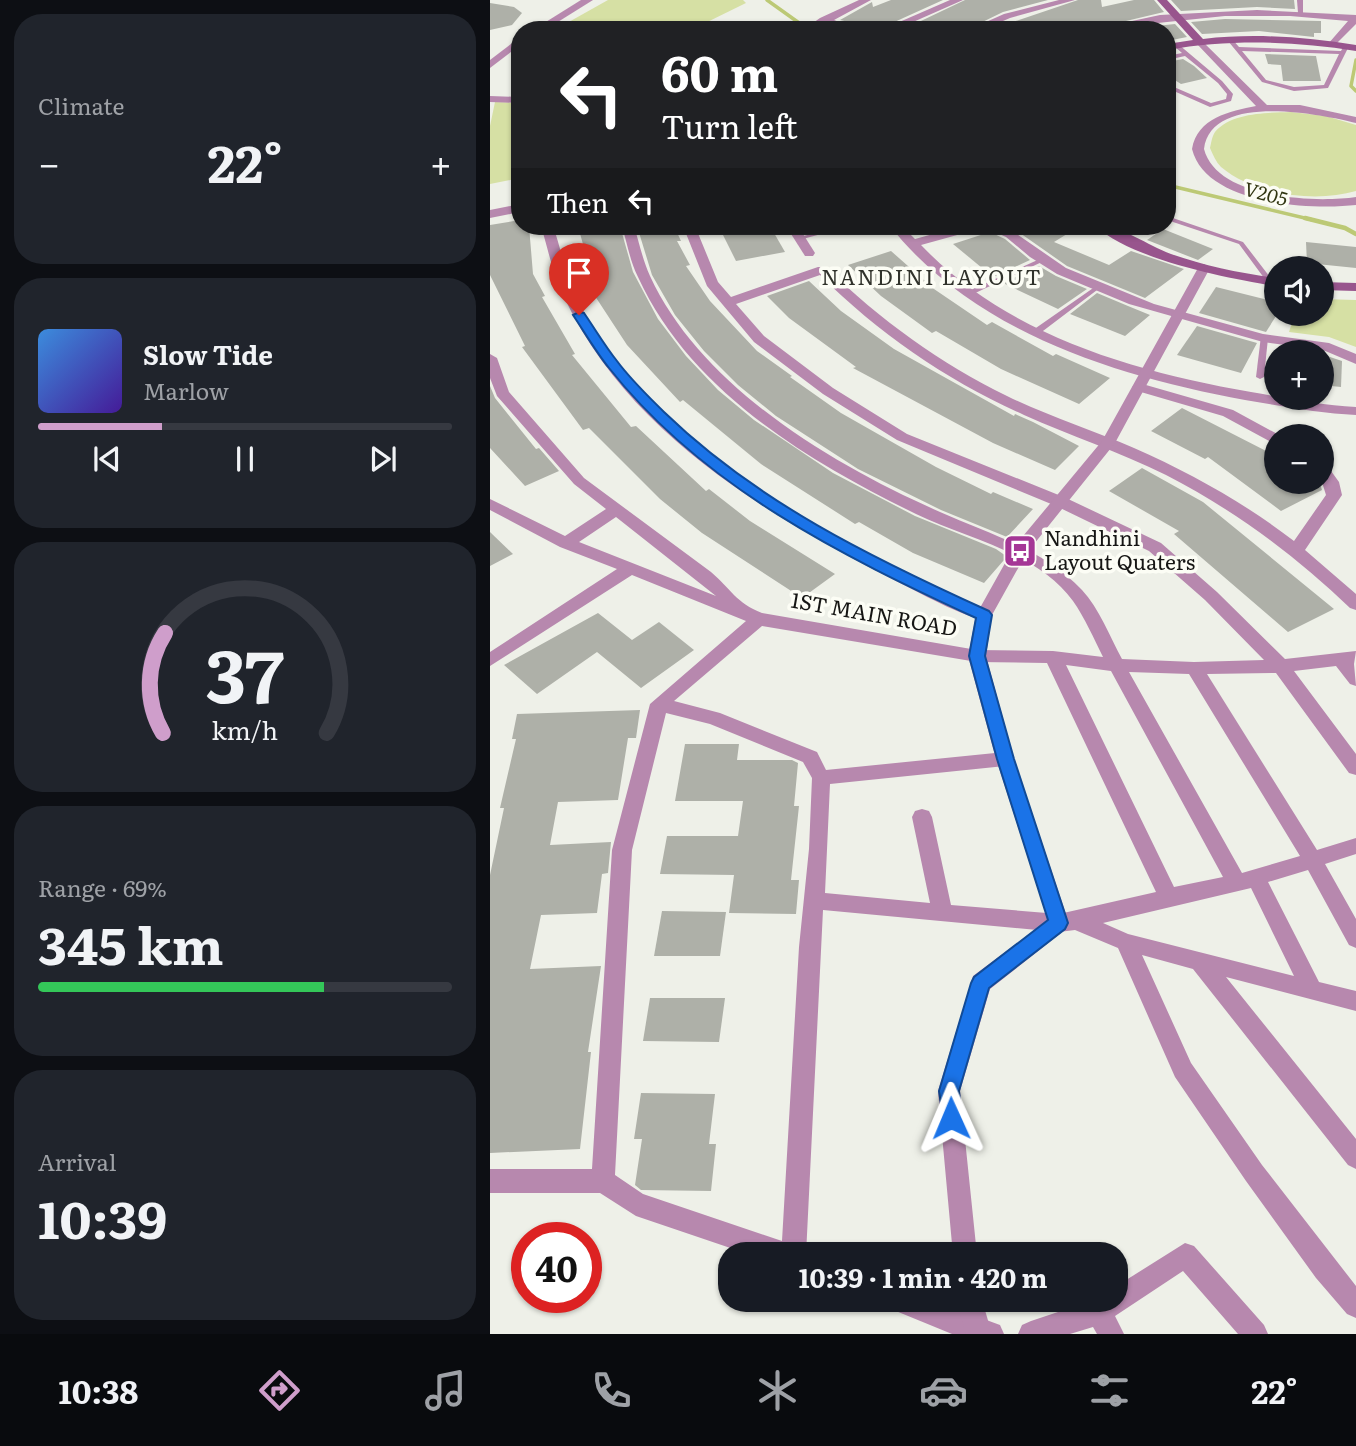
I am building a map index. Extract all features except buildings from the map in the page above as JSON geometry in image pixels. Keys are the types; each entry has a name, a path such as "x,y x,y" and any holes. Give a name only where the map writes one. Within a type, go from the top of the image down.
{"main road":[{"path":"1162,0 1200,42"},
{"path":"1176,45 1230,40 1284,40 1332,44 1350,49"},
{"path":"1120,235 1146,248 1204,268 1264,280"},
{"path":"1334,286 1356,287"}],"street":[{"path":"553,21 588,0"},
{"path":"823,20 866,0"},
{"path":"908,21 958,0"},
{"path":"995,21 1070,0"},
{"path":"1144,21 1176,15 1239,12 1301,13 1356,18"},
{"path":"1332,44 1356,18"},
{"path":"1200,42 1265,109"},
{"path":"490,65 511,48"},
{"path":"490,99 511,100"},
{"path":"1356,120 1312,109 1265,109 1232,115 1213,124 1201,136 1198,150 1205,165 1221,179 1246,191 1276,200 1310,204 1356,201"},
{"path":"490,214 511,210"},
{"path":"549,235 567,292 594,340 634,389 687,441 754,493 814,531 881,568 984,615"},
{"path":"630,235 650,288 676,330 713,372 761,414 821,456 892,496 1020,551 1064,582 1079,597 1115,664 1311,988"},
{"path":"693,235 712,283 759,339 828,391 902,438 1061,502 1155,547 1211,596 1281,666 1356,768"},
{"path":"797,235 809,253"},
{"path":"904,235 943,274 968,293 1036,332 1142,381 1228,413 1264,432"},
{"path":"911,244 943,235"},
{"path":"1011,235 1042,260 1099,286 1178,314 1264,338 1326,346 1345,352 1356,360"},
{"path":"1068,922 1005,759 977,656 984,615 1020,551 1108,443 1204,268"},
{"path":"727,302 822,270 879,324 932,360 1015,405 1108,443 1207,491 1296,551 1356,604"},
{"path":"490,358 502,393 579,481 705,576 721,590 734,609"},
{"path":"1142,381 1356,411"},
{"path":"1296,551 1334,494"},
{"name":"1ST MAIN ROAD","path":"492,508 566,543 759,618 977,656 1053,657 1115,664 1194,668 1281,666 1348,658"},
{"path":"566,543 616,509"},
{"path":"490,660 630,569"},
{"path":"603,1181 622,850 659,704 759,618"},
{"path":"1053,657 1169,897"},
{"path":"1348,658 1356,679"},
{"path":"1194,668 1313,860 1356,939"},
{"path":"659,704 714,719 810,757 821,778 819,849 809,947 795,1242"},
{"path":"821,778 1005,759"},
{"path":"922,817 943,914"},
{"path":"964,1242 949,1091 981,983 1068,922 1247,880 1356,846"},
{"path":"814,901 943,914 1068,922 1126,942 1356,1001"},
{"path":"1126,942 1183,1070 1254,1173 1325,1269 1356,1305"},
{"path":"1200,961 1356,1157"},
{"path":"490,1181 603,1181 636,1204 749,1242"},
{"path":"1031,1334 1105,1323 1185,1255 1255,1334"},
{"path":"930,1312 983,1333"},
{"path":"974,1312 983,1333"}],"lane":[{"path":"1300,0 1301,13"},
{"path":"1230,40 1264,81 1294,89 1326,87 1350,49"},
{"path":"1176,48 1220,82 1230,94 1229,100 1210,105 1176,90"},
{"path":"1238,49 1350,49"},
{"path":"1176,56 1186,54"},
{"path":"1176,221 1241,243 1264,271"},
{"path":"799,238 811,235"},
{"path":"968,293 1042,260"},
{"path":"1036,332 1099,286"},
{"path":"1260,377 1264,338"}],"green space":[{"path":"608,0 743,0 746,3 709,21 571,21"},
{"path":"495,102 511,103 511,180 490,184 490,126"},
{"path":"1291,112 1326,116 1356,125 1356,191 1322,196 1286,194 1250,184 1235,177 1218,163 1210,148 1214,134 1222,125 1240,117"},
{"path":"1334,299 1356,300 1356,347 1329,337 1289,332 1291,326 1334,326"}],"waterway":[{"name":"V205","path":"767,0 796,21"},
{"path":"1356,60 1351,86 1356,91"},
{"name":"V205","path":"1176,187 1313,220"},
{"name":"V205","path":"1305,218 1313,220"},
{"name":"V205","path":"1313,220 1345,228 1356,234"}],"place":[{"name":"Nandhini Layout Quaters","path":"1020,551"}],"district":[{"name":"NANDINI LAYOUT","path":"932,278"}],"route":[{"path":"579,315 612,365 659,415 718,467 754,493 835,543 881,568 984,615 977,656 1005,759 1059,923 981,983 949,1091 951,1118"}]}
